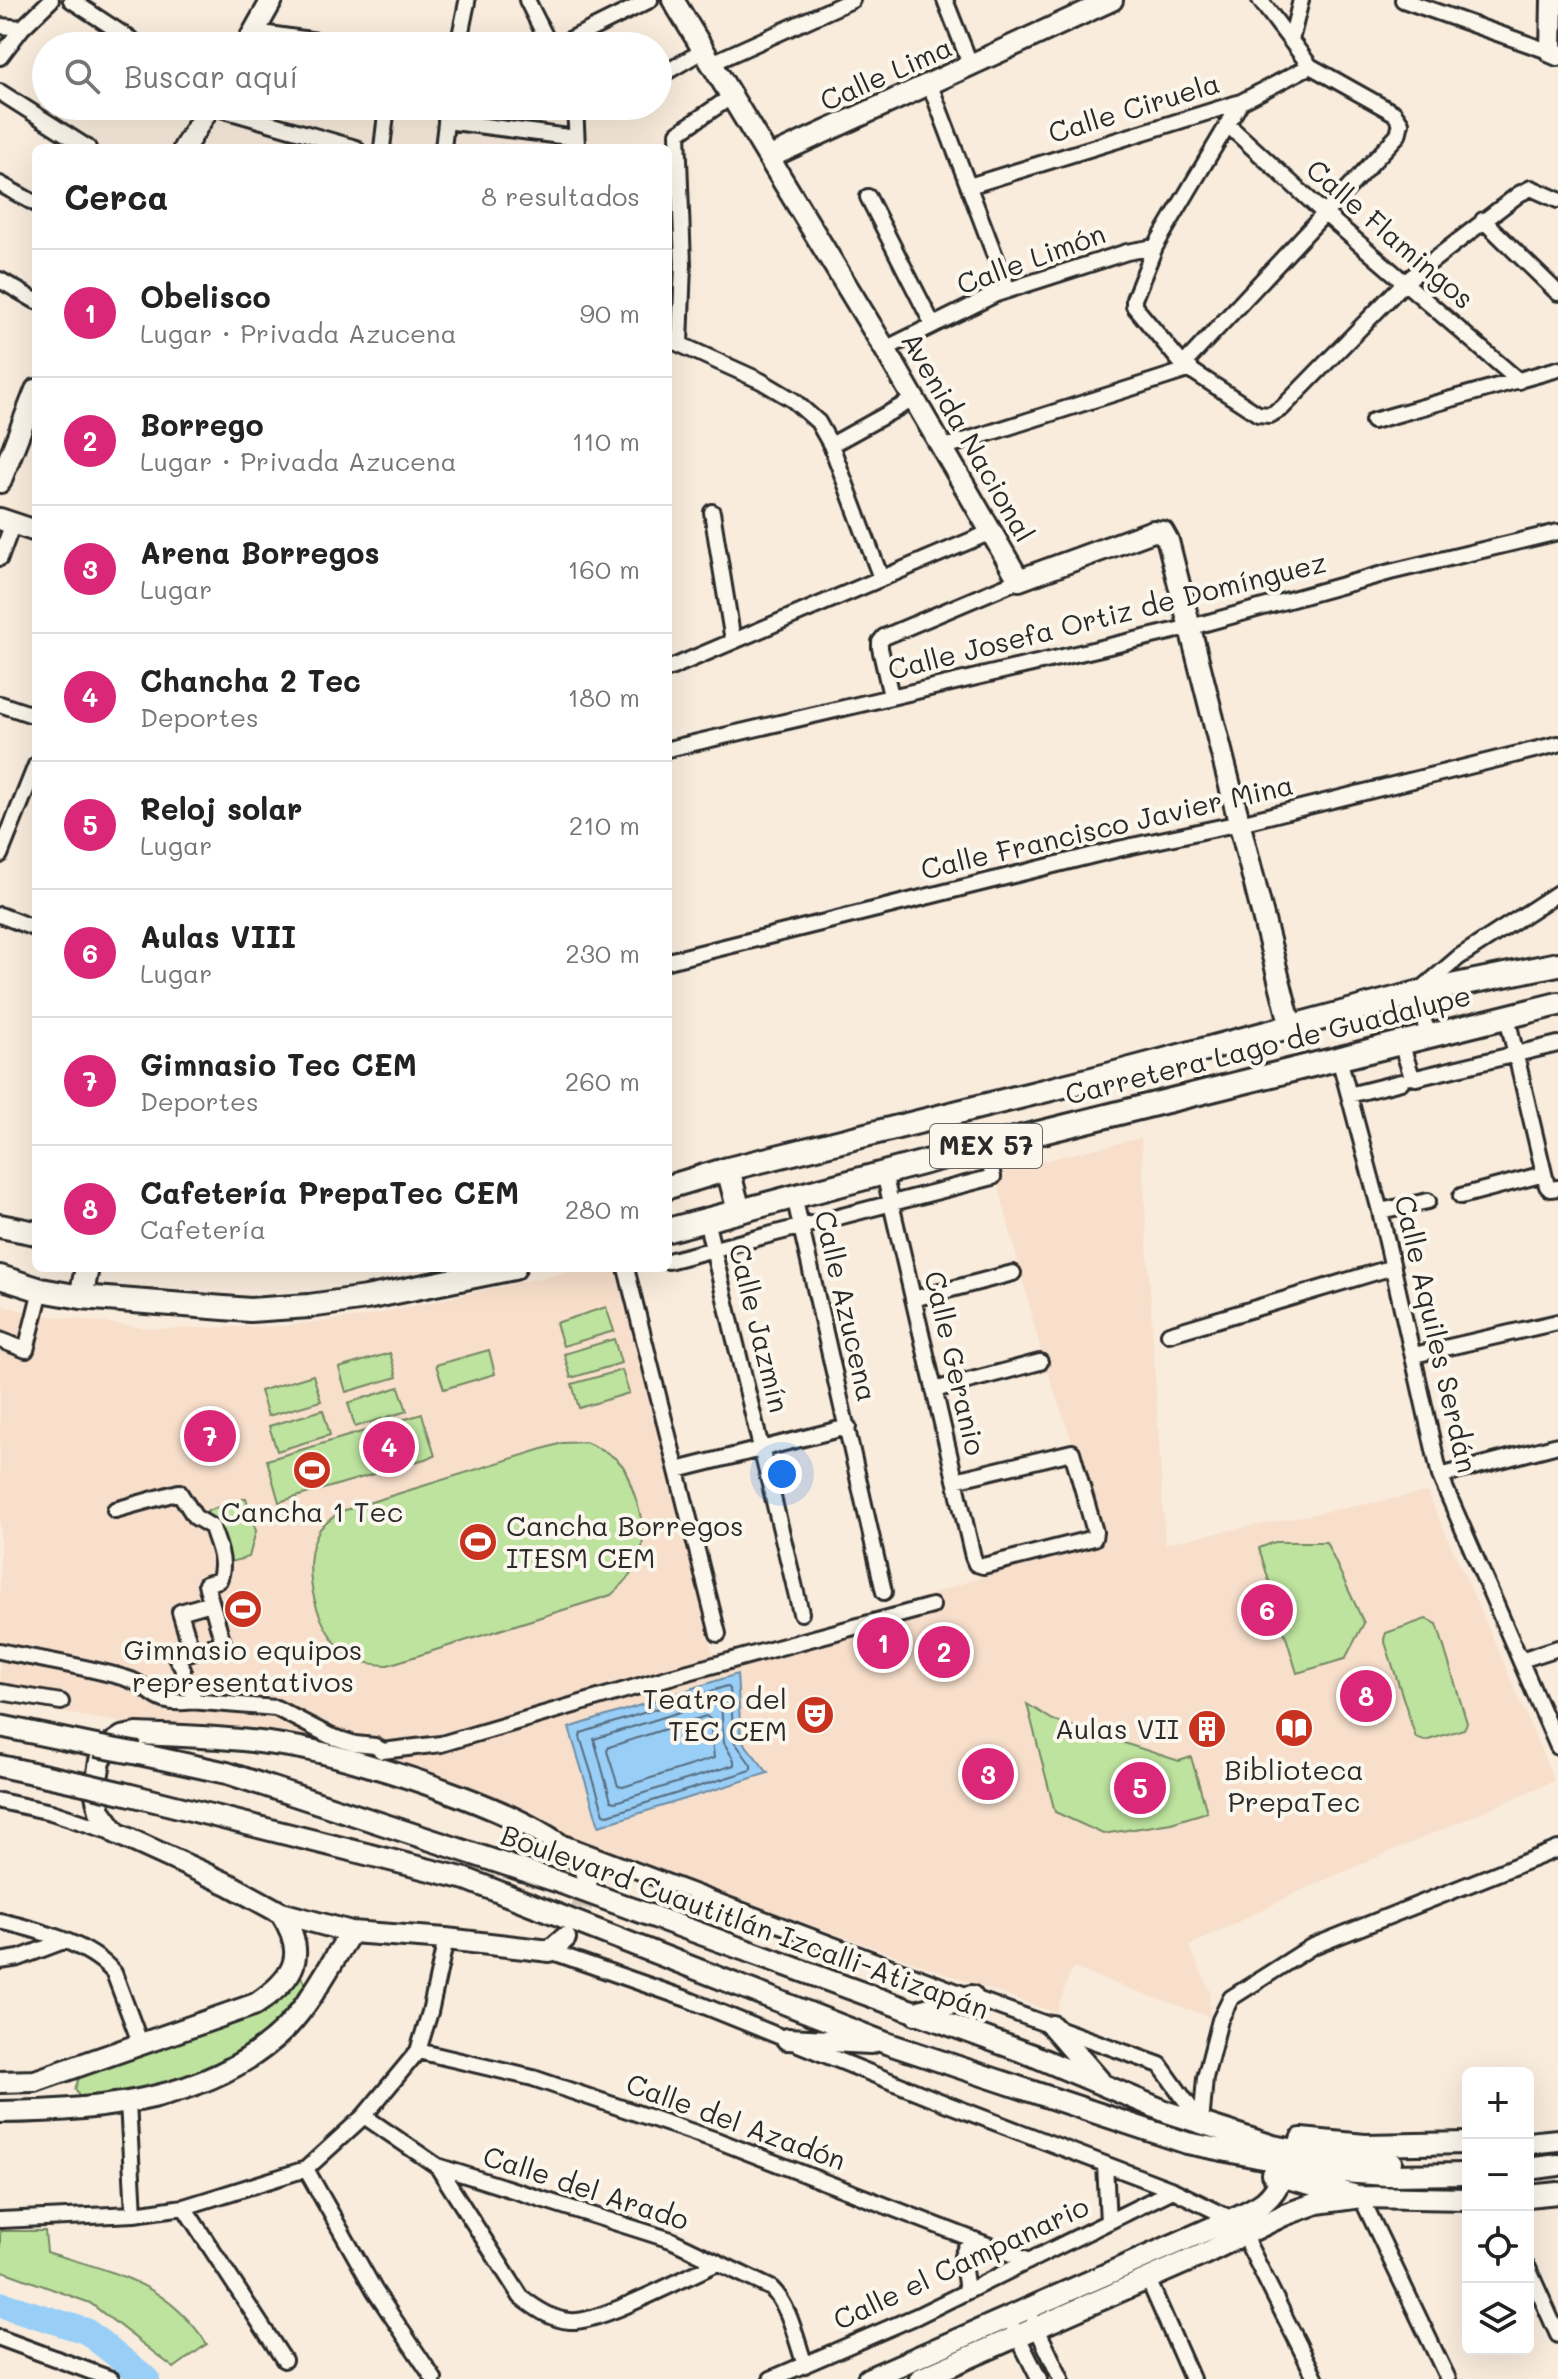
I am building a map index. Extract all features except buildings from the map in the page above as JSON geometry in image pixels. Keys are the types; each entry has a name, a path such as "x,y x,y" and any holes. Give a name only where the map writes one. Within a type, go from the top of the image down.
{"main road":[{"name":"Carretera Lago de Guadalupe","path":"672,1182 1417,993 1558,964"},
{"name":"Carretera Lago de Guadalupe","path":"672,1229 986,1146 1558,1004"},
{"path":"728,1169 739,1211"},
{"path":"0,1226 32,1232"},
{"path":"81,1297 86,1272"},
{"path":"0,1277 41,1290 81,1297 250,1310 366,1298 494,1272"},
{"path":"916,2013 971,1997"}],"street":[{"path":"0,57 22,28 51,0"},
{"path":"71,0 120,32"},
{"path":"527,0 543,32"},
{"path":"585,32 650,0"},
{"name":"Avenida Nacional","path":"673,0 885,349 1019,580 1153,531 1163,532 1191,627 1291,1027"},
{"path":"672,71 852,0"},
{"path":"945,0 971,66"},
{"name":"Calle Lima","path":"770,157 1112,0"},
{"path":"942,448 1187,367 1398,135 1401,123 1394,113 1310,66 1260,0"},
{"path":"1291,40 1301,0"},
{"path":"1403,0 1555,54 1552,0"},
{"path":"254,32 270,1"},
{"path":"461,32 467,2"},
{"path":"0,26 22,28"},
{"name":"Calle Ciruela","path":"969,186 1241,102 1310,66"},
{"path":"930,85 1008,290"},
{"path":"0,92 32,112"},
{"path":"732,96 678,133 683,264 674,341 793,400 818,422 831,445 881,578"},
{"path":"1241,102 1155,247 1134,306 1187,367 1258,414 1270,415 1282,408 1405,282 1519,194 1531,188 1558,200"},
{"path":"44,120 82,144"},
{"path":"186,144 201,120"},
{"path":"259,120 342,144"},
{"path":"382,144 385,120"},
{"path":"443,144 446,120"},
{"path":"477,120 577,143 576,120"},
{"name":"Calle Flamingos","path":"1228,125 1324,213 1519,381"},
{"path":"0,184 32,202"},
{"path":"868,197 933,325"},
{"path":"1483,220 1558,293"},
{"name":"Calle Limón","path":"885,349 1008,290 1127,252 1155,247"},
{"path":"0,280 32,299"},
{"path":"1373,421 1558,369"},
{"path":"831,445 914,399"},
{"path":"0,482 32,400"},
{"path":"712,512 733,641"},
{"path":"0,558 7,521 32,530"},
{"path":"672,667 991,532"},
{"name":"Calle Josefa Ortiz de Domínguez","path":"672,748 1191,627 1390,572 1558,532"},
{"path":"891,696 880,648 884,637 1019,580"},
{"path":"0,704 32,715"},
{"name":"Calle Francisco Javier Mina","path":"672,960 1558,744"},
{"path":"0,855 32,775"},
{"path":"1428,1036 1417,993 1459,957 1558,893"},
{"path":"0,915 32,927"},
{"path":"1507,1017 1544,1174 1550,1189 1558,1188"},
{"path":"1401,1043 1409,1073 1416,1078 1558,1044"},
{"name":"Calle Aquiles Serdán","path":"1339,1058 1380,1211 1440,1476 1558,1747"},
{"path":"1349,1095 1401,1082"},
{"path":"672,1260 993,1177 986,1146"},
{"name":"Calle Geranio","path":"884,1173 955,1480 976,1564 983,1566 1094,1538 1095,1532 1072,1452 955,1480"},
{"path":"1461,1196 1544,1174"},
{"name":"Calle Azucena","path":"794,1196 884,1592"},
{"path":"1380,1211 1428,1201"},
{"name":"Calle Jazmín","path":"706,1220 801,1613"},
{"path":"1169,1334 1393,1267"},
{"path":"627,1272 718,1634"},
{"path":"913,1299 1013,1273"},
{"path":"0,1340 26,1350 41,1290"},
{"path":"1414,1355 1558,1322"},
{"path":"934,1390 1040,1362"},
{"path":"677,1470 848,1427"},
{"path":"1440,1476 1558,1445"},
{"path":"0,1651 129,1678 157,1699 178,1704 194,1701 192,1691 182,1681 183,1669 176,1657 223,1643 206,1584 219,1580 222,1562 212,1527 195,1517 179,1492 115,1510"},
{"path":"192,1652 180,1612 211,1603"},
{"path":"190,1701 276,1708 330,1736 375,1746 382,1751 441,1744 670,1677 932,1606"},
{"path":"1521,1660 1558,1648"},
{"path":"0,1692 61,1702"},
{"name":"Boulevard Cuautitlán Izcalli-Atizapán","path":"0,1726 227,1773 559,1882 1102,2083 1275,2161 1328,2171 1462,2174"},
{"path":"116,1833 100,1811 95,1791 100,1761 110,1745 122,1737 137,1734 231,1738 299,1747 469,1797 515,1817 567,1850 585,1867 587,1881"},
{"name":"Boulevard Cuautitlán Izcalli-Atizapán","path":"0,1766 123,1793 466,1879 886,2043 1187,2143 1208,2160 1462,2160"},
{"path":"0,1801 51,1812 116,1833 230,1885 281,1913 351,1932 558,1944 687,1999 1173,2190 1238,2226 1316,2379"},
{"path":"371,1854 366,1845 368,1828 386,1825"},
{"path":"543,1836 1160,2065 1196,2110"},
{"path":"1196,2110 1216,2034 1231,1998 1311,1947 1558,1849"},
{"path":"0,2082 35,2081 256,2004 275,1991 291,1972 296,1952 294,1933 281,1913"},
{"path":"0,1921 64,1941 106,1963 114,1973 141,2045"},
{"path":"0,2112 39,2112 128,2102 195,2086 250,2058 287,2026 351,1932"},
{"path":"0,2220 134,2214 184,2207 306,2169 364,2116 418,2051 446,1939"},
{"path":"0,1961 19,1958 64,1941"},
{"path":"291,1972 305,1974 315,1987"},
{"path":"1052,2026 1102,2083"},
{"path":"787,2039 886,2043"},
{"name":"Calle del Azadón","path":"418,2051 533,2078 719,2141 1029,2261"},
{"path":"79,2066 70,2079 69,2092 80,2107"},
{"path":"1143,2100 1164,2099 1285,2137 1365,2145 1462,2143"},
{"path":"128,2102 134,2214"},
{"name":"Calle del Arado","path":"364,2116 437,2166 671,2240 771,2288 778,2295 805,2365"},
{"path":"1534,2142 1558,2140"},
{"path":"1534,2154 1558,2151"},
{"path":"877,2377 1148,2279 1238,2226 1269,2199 1275,2192 1275,2161 1361,2197 1448,2379"},
{"path":"1105,2164 1108,2222"},
{"path":"1534,2168 1558,2165"},
{"name":"Calle del Arado","path":"437,2166 521,2297 537,2310 566,2321 590,2320 718,2263"},
{"path":"306,2169 375,2291 434,2379"},
{"name":"Calle el Campanario","path":"771,2379 967,2291 1173,2190"},
{"path":"1534,2195 1558,2193"},
{"path":"920,2379 1023,2323 1238,2226 1317,2203 1361,2197 1462,2199"},
{"path":"184,2207 284,2360"},
{"path":"967,2291 962,2256 970,2238"},
{"path":"1148,2279 1192,2379"},
{"path":"1534,2281 1558,2335"},
{"path":"1023,2323 1039,2379"},
{"path":"1023,2323 1061,2379"},
{"path":"0,2338 111,2379"}],"shaded area":[{"path":"1141,1138 1165,1543 1427,1492 1554,1781 1304,1889 1189,1946 1210,1991 1209,2017 1072,1968 1056,2013 566,1837 467,1794 408,1774 0,1701 0,1305 35,1314 158,1329 280,1326 363,1317 568,1272 617,1272 713,1654 899,1605 985,1576 1101,1543 1075,1450 1043,1359 995,1172"}],"green space":[{"path":"606,1307 614,1331 563,1346 556,1323"},
{"path":"614,1339 621,1363 571,1378 564,1354"},
{"path":"489,1350 495,1374 444,1389 436,1365"},
{"path":"390,1353 397,1377 346,1392 339,1368"},
{"path":"622,1370 629,1393 579,1408 572,1384"},
{"path":"313,1375 321,1401 268,1416 260,1391"},
{"path":"399,1387 407,1411 355,1427 348,1403"},
{"path":"323,1410 330,1435 277,1451 269,1426"},
{"path":"422,1414 435,1456 279,1502 267,1460"},
{"name":"Cancha Borregos ITESM CEM","path":"585,1442 609,1454 622,1465 641,1519 643,1533 639,1559 624,1583 611,1595 388,1665 352,1657 329,1634 314,1599 310,1561 313,1543 320,1529 339,1512 562,1443"},
{"path":"246,1498 256,1531 249,1557 223,1564 207,1511"},
{"path":"1275,1542 1326,1542 1364,1623 1345,1659 1297,1673 1259,1548"},
{"path":"1426,1619 1437,1624 1467,1723 1464,1729 1425,1741 1416,1738 1384,1639 1386,1633"},
{"path":"1027,1704 1053,1720 1179,1761 1191,1757 1207,1812 1171,1823 1103,1834 1055,1812"},
{"path":"293,1976 302,1978 308,1987 284,2024 186,2084 81,2100 75,2089 82,2070 252,2012"},
{"path":"0,2231 45,2231 47,2252 116,2274 156,2293 191,2323 207,2344 174,2368 90,2303 0,2270"}],"water":[{"path":"737,1674 741,1739 768,1773 599,1826 569,1728"}],"waterway":[{"path":"0,2304 86,2331 147,2379"}],"tunnel":[{"path":"568,1935 581,1912 587,1881"}],"place":[{"name":"Gimnasio Tec CEM","path":"210,1436"},
{"name":"Chancha 2 Tec","path":"389,1447"},
{"name":"Cancha 1 Tec","path":"312,1470"},
{"name":"Cancha Borregos ITESM CEM","path":"478,1542"},
{"name":"Gimnasio equipos representativos","path":"243,1609"},
{"name":"Aulas VIII","path":"1267,1610"},
{"name":"Obelisco","path":"883,1643"},
{"name":"Borrego","path":"944,1652"},
{"name":"Cafetería PrepaTec CEM","path":"1366,1696"},
{"name":"Teatro del TEC CEM","path":"815,1715"},
{"name":"Biblioteca PrepaTec","path":"1294,1728"},
{"name":"Aulas VII","path":"1207,1729"},
{"name":"Arena Borregos","path":"988,1774"},
{"name":"Reloj solar","path":"1140,1788"}]}
